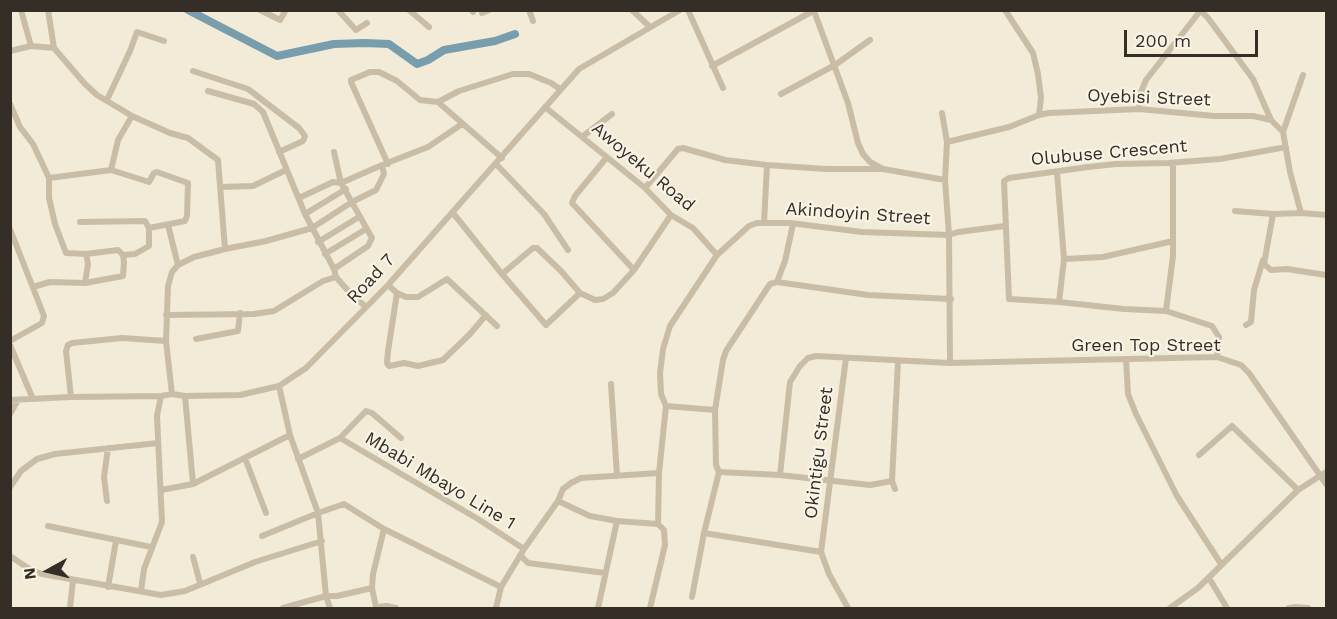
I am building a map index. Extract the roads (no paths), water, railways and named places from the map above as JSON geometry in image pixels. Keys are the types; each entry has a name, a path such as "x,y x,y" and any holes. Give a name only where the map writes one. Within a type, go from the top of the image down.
{"street":[{"path":"21,10 32,46"},
{"path":"48,10 54,48 97,95 132,116 170,133 188,138 218,160 225,249"},
{"path":"260,10 276,20 280,20 286,10"},
{"path":"338,10 356,30 367,23"},
{"path":"409,10 429,27"},
{"path":"529,10 533,21"},
{"path":"632,10 650,27"},
{"name":"Road 7","path":"14,400 172,394 185,396 240,395 279,386 306,368 388,285 579,69 680,10"},
{"path":"688,10 723,88"},
{"path":"1005,10 1033,54 1041,98 1039,115"},
{"path":"712,66 815,11 849,103 858,143 870,162 883,169"},
{"path":"1139,109 1141,92 1146,80 1201,11 1253,79 1271,120 1283,132"},
{"path":"107,100 137,32 164,41"},
{"path":"781,94 835,66 870,40"},
{"path":"10,51 32,46 54,48"},
{"path":"193,71 248,89 299,128 305,136 303,141 279,152"},
{"path":"172,394 166,341 166,315 168,286 172,272 178,265 194,257 312,228 352,202 376,190 384,174 385,164 351,80 370,72 379,72 397,81 420,100 438,102 459,91 513,74 529,74 551,82 560,89"},
{"path":"1301,213 1290,172 1283,132 1303,75"},
{"path":"208,91 254,104 263,112 318,242 335,273 351,294 366,307"},
{"path":"438,102 502,158"},
{"path":"10,104 20,127 33,144 49,178 49,198 66,253 86,254 118,250 123,255 123,276 86,284 50,282 33,287"},
{"name":"Awoyeku Road","path":"545,107 645,188 671,215 693,228 717,255"},
{"name":"Oyebisi Street","path":"946,142 1009,127 1039,115 1096,110 1139,109 1214,116 1253,116 1271,120"},
{"path":"942,113 946,142 945,180 950,236 950,363"},
{"path":"582,137 612,114"},
{"path":"111,170 118,140 132,116"},
{"path":"305,214 343,186 385,164 428,147 462,124"},
{"name":"Olubuse Crescent","path":"1217,357 1219,337 1212,326 1166,311 1009,299 1005,226 1006,179 1116,164 1220,159 1286,147"},
{"path":"645,188 678,149 683,148 725,160 826,169 883,169 945,180"},
{"path":"166,315 254,314 274,311 335,273 371,243 372,238 343,186 334,152"},
{"path":"607,157 575,196 572,203 634,270"},
{"path":"1166,311 1173,240 1173,163"},
{"path":"496,164 544,214 568,250"},
{"name":"Akindoyin Street","path":"764,223 767,165"},
{"path":"49,178 111,170 149,182 157,172 187,181 186,219 148,228"},
{"path":"221,187 253,186 286,170"},
{"path":"1057,172 1064,259 1059,302"},
{"path":"299,198 333,182 343,186"},
{"path":"1235,211 1326,215"},
{"path":"453,213 502,274 548,325 580,293"},
{"path":"1246,325 1251,322 1258,275 1273,214"},
{"path":"502,274 535,248 561,271 580,293 595,300 603,299 613,293 634,270 671,215"},
{"path":"318,242 359,217"},
{"path":"80,222 145,221 148,228 149,246 135,254 123,255"},
{"name":"Akindoyin Street","path":"650,609 665,545 664,530 658,524 659,472 666,406 661,393 660,373 663,349 670,326 717,255 749,226 764,223 862,232 950,236 958,232 1005,226"},
{"path":"777,282 785,261 793,224"},
{"path":"168,225 178,265"},
{"path":"10,229 44,316 44,321 10,343 33,399"},
{"path":"325,254 366,230"},
{"path":"1064,259 1103,256 1173,240"},
{"path":"1265,250 1264,264 1271,270 1326,275"},
{"path":"86,254 88,264 86,284"},
{"path":"1258,275 1278,270"},
{"path":"388,285 396,293 406,297 418,297 447,279 497,326"},
{"path":"692,597 704,532 719,471 716,465 715,410 726,351 770,284 777,282 868,296 951,299"},
{"path":"396,293 388,351 389,366 404,363 418,366 443,360 486,315"},
{"path":"196,339 238,331 240,313"},
{"path":"70,397 66,351 68,345 122,338 166,341"},
{"name":"Green Top Street","path":"780,475 790,382 808,358 816,356 950,363 1098,362 1126,359 1217,357 1241,365 1249,373 1323,474 1326,484"},
{"name":"Okintigu Street","path":"821,552 846,358"},
{"path":"1126,359 1128,394 1136,414 1177,496 1221,564"},
{"path":"895,489 892,481 898,361"},
{"path":"611,384 618,476"},
{"path":"279,386 290,435 318,513 326,596 330,609"},
{"path":"141,591 144,569 162,522 157,416 161,396"},
{"path":"185,396 193,484"},
{"path":"10,414 14,400"},
{"path":"666,406 715,410"},
{"name":"Mbabi Mbayo Line 1","path":"401,438 369,411 364,412 340,438 478,519 522,552 528,563 605,573"},
{"path":"1199,455 1232,426 1298,490"},
{"path":"161,490 193,484 290,435"},
{"path":"298,459 340,438"},
{"path":"10,488 21,471 37,459 55,454 158,443"},
{"path":"107,501 104,477 108,448"},
{"path":"244,458 266,513"},
{"path":"719,471 870,485 892,481"},
{"path":"499,608 501,587 522,552 558,501 563,489 581,478 659,472"},
{"path":"1170,609 1209,578 1298,490 1323,474"},
{"path":"558,501 590,516 617,521 658,524"},
{"path":"262,536 344,504 384,529 501,587"},
{"path":"598,609 617,521"},
{"path":"48,526 151,547"},
{"path":"384,529 373,574 372,588 376,607 387,606 396,609"},
{"path":"704,532 821,552 829,574 848,609"},
{"path":"108,587 116,541"},
{"path":"10,556 36,572 161,595 174,594 255,562 322,541"},
{"path":"193,557 200,583"},
{"path":"1209,578 1227,609"},
{"path":"70,609 73,580"},
{"path":"283,609 326,596 337,597 372,588"},
{"path":"1288,609 1296,607 1308,609"}],"waterway":[{"path":"188,10 277,56 334,44 389,44 417,64 444,50 495,41 515,34"}]}
